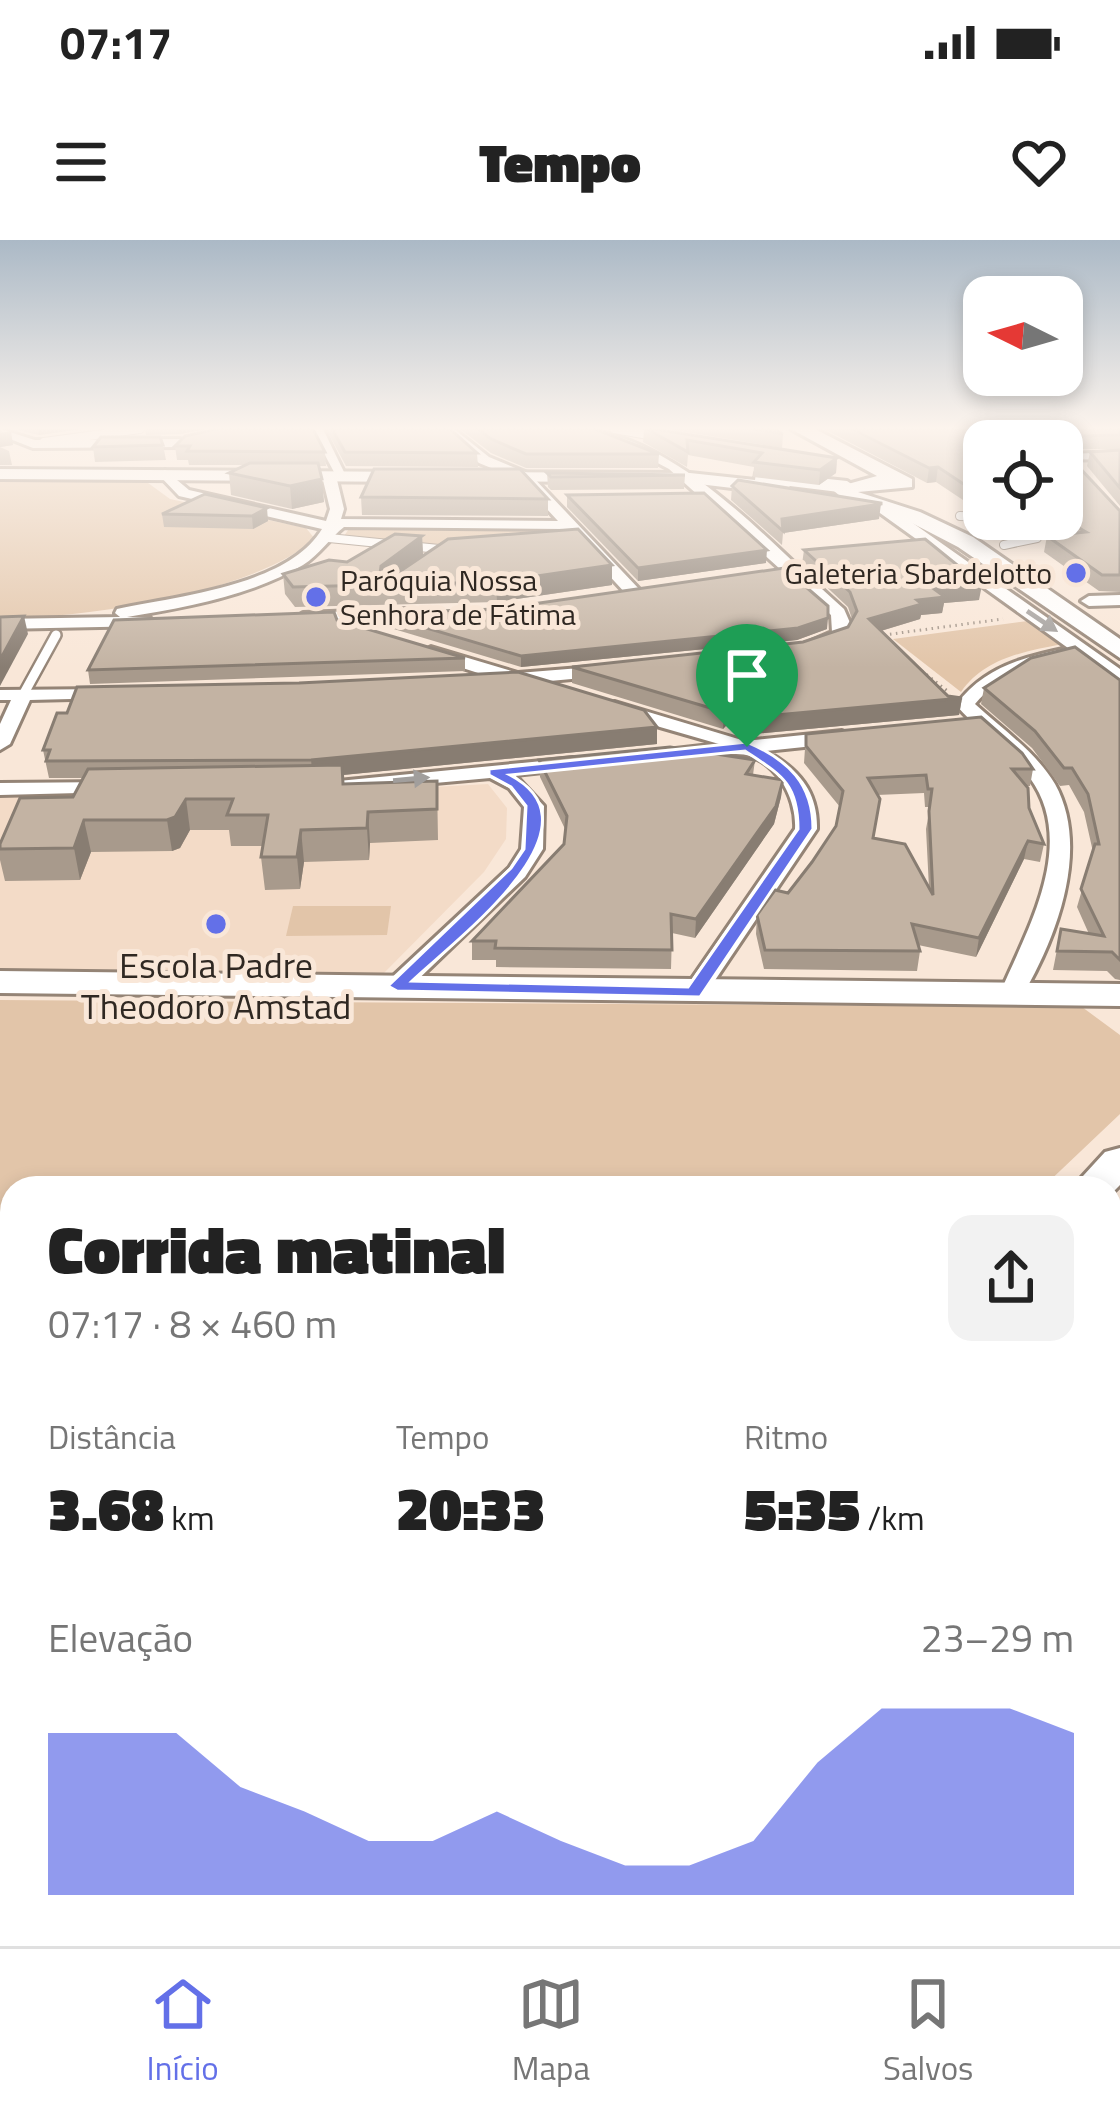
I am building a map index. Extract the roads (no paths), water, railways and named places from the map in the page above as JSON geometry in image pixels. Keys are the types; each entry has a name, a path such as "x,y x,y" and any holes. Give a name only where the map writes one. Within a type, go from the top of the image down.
{"main road":[{"path":"894,509 946,531 1120,650"},
{"path":"998,540 1120,622"},
{"path":"0,982 1120,995"}],"street":[{"path":"248,509 335,530 569,533 584,539 634,593"},
{"path":"59,629 269,576 335,530 338,509"},
{"path":"554,509 569,533"},
{"path":"721,509 838,613 843,625 839,635 800,649"},
{"path":"883,509 1120,676"},
{"path":"765,572 787,568"},
{"path":"611,596 656,590"},
{"path":"1089,601 1120,600"},
{"path":"277,619 434,613"},
{"path":"324,618 389,638"},
{"path":"0,624 59,629 182,621"},
{"path":"411,645 564,693"},
{"path":"1012,993 1052,892 1064,845 1043,781 969,718 978,686 1022,663 1085,650"},
{"path":"450,683 634,668"},
{"path":"0,695 135,693"},
{"path":"0,745 23,695"},
{"path":"587,700 747,747 787,773 806,801 806,829 694,993"},
{"path":"632,758 866,735"},
{"path":"313,788 586,763"},
{"path":"397,986 517,872 532,849 534,806 517,784 494,772"},
{"path":"0,789 134,788"}],"lane":[{"path":"335,530 466,551"},
{"path":"1004,545 1028,540"},
{"path":"426,563 445,550"},
{"path":"23,695 59,629"}],"place":[{"name":"Galeteria Sbardelotto","path":"1076,573"},
{"name":"Paróquia Nossa Senhora de Fátima","path":"316,597"},
{"name":"Escola Padre Theodoro Amstad","path":"216,924"}]}
